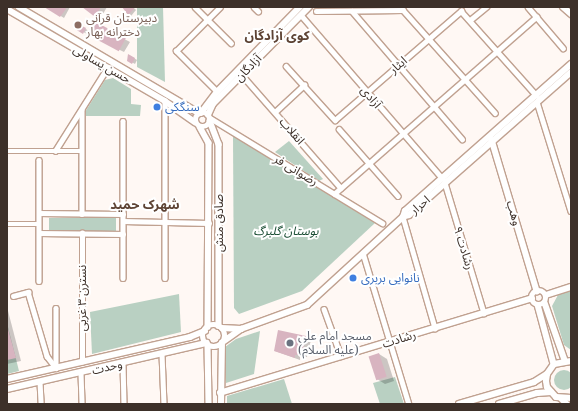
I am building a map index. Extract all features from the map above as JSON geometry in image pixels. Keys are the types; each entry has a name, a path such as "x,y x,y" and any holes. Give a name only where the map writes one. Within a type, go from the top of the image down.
{"main road":[{"path":"563,7 571,14"},
{"path":"459,404 534,382 546,374 554,364 568,361"},
{"path":"546,374 547,387 551,392 562,399 571,398"},
{"path":"499,404 537,393 551,392"}],"street":[{"name":"حسن یساولی","path":"19,7 209,118"},
{"path":"195,7 231,43"},
{"path":"217,92 176,51 220,7"},
{"path":"254,7 258,11"},
{"name":"آزادگان","path":"195,122 200,113 217,92 300,7"},
{"name":"آزادگان","path":"209,118 213,104 309,7"},
{"path":"486,7 470,20 536,95"},
{"path":"528,7 563,48"},
{"name":"حسن یساولی","path":"7,9 165,101 200,127"},
{"path":"316,11 376,9 404,10 495,113"},
{"path":"352,10 400,64 462,139"},
{"name":"ایثار","path":"304,85 335,120 461,11 470,20"},
{"name":"آزادی","path":"301,15 443,181"},
{"path":"334,194 536,17"},
{"name":"احرار","path":"443,181 488,137 571,64"},
{"path":"274,112 304,85 286,66"},
{"path":"55,151 108,67"},
{"name":"احرار","path":"403,217 405,211 493,142 571,72"},
{"name":"انقلاب","path":"242,75 341,188"},
{"path":"165,101 165,278"},
{"path":"537,102 571,210"},
{"path":"82,110 82,214"},
{"path":"200,127 206,126 209,118"},
{"name":"رضوانی فر","path":"209,118 382,223"},
{"name":"صادق منش","path":"209,118 219,144 220,327"},
{"path":"123,121 123,278"},
{"name":"صادق منش","path":"200,127 208,143 209,223 206,329"},
{"path":"339,129 398,196"},
{"name":"وهب","path":"488,137 493,142 537,291"},
{"path":"7,152 82,151"},
{"path":"38,160 39,281"},
{"name":"رشادت ۹","path":"443,181 484,313"},
{"path":"39,213 123,214"},
{"path":"208,344 216,346 241,330 307,305 403,217 435,328"},
{"path":"123,221 209,223"},
{"path":"7,224 39,224"},
{"path":"39,233 123,234"},
{"name":"نسترن ۳ غربی","path":"82,234 82,362"},
{"path":"363,254 409,404"},
{"path":"554,364 538,305 532,298 537,291 546,295 571,287"},
{"path":"13,296 28,292 47,356 56,368"},
{"path":"546,295 545,303 568,361"},
{"name":"رشادت","path":"220,393 532,298"},
{"path":"538,305 545,303"},
{"path":"56,308 56,368"},
{"path":"324,309 340,356"},
{"path":"220,327 223,342 220,404"},
{"path":"209,404 208,344 204,337 206,329 220,327 241,330"},
{"name":"وحدت","path":"7,379 190,337 206,329"},
{"name":"وحدت","path":"7,389 208,344"},
{"path":"162,354 164,404"},
{"path":"123,363 124,404"},
{"path":"81,373 82,404"},
{"path":"40,382 40,404"},
{"path":"562,399 567,404"}],"green space":[{"path":"137,7 163,7 165,82 137,67"},
{"path":"113,78 131,89 131,104 141,105 140,116 86,116 85,112 105,80"},
{"name":"بوستان گلبرگ","path":"233,136 375,223 302,291 239,314 234,308"},
{"path":"289,141 323,179 319,181 275,152"},
{"path":"49,218 116,218 116,231 49,231"},
{"path":"571,291 571,350 564,345 552,306 558,295"},
{"path":"179,294 181,332 92,354 90,312"},
{"path":"7,323 19,371 7,374"},
{"path":"260,331 254,374 226,383 225,347 236,339"},
{"path":"564,370 571,373 574,380 571,387 564,390 557,387 554,380 557,373"},
{"path":"395,377 404,404 380,404 373,383"},
{"path":"284,379 292,404 227,404 227,396"}],"building":[{"path":"44,7 65,7 66,9 60,17"},
{"path":"82,7 101,7 95,17"},
{"path":"122,7 133,7 134,9 128,15"},
{"path":"94,21 126,38 119,51 87,34"},
{"path":"78,24 86,28 83,34 75,29"},
{"path":"128,54 135,58 132,64 127,61"},
{"path":"7,325 16,358 7,360"},
{"name":"مسجد امام علی (علیه السلام)","path":"278,330 306,336 302,355 295,355 295,358 274,351"},
{"path":"379,353 387,377 376,380 369,356"}],"place":[{"name":"دبیرستان قرآنی دخترانه بهار","path":"78,25"},
{"name":"سنگکی","path":"157,107"},
{"name":"نانوایی بربری","path":"353,278"},
{"name":"مسجد امام علی (علیه السلام)","path":"290,343"}],"district":[{"name":"کوی آزادگان","path":"277,35"},
{"name":"شهرک حمید","path":"145,204"}]}
